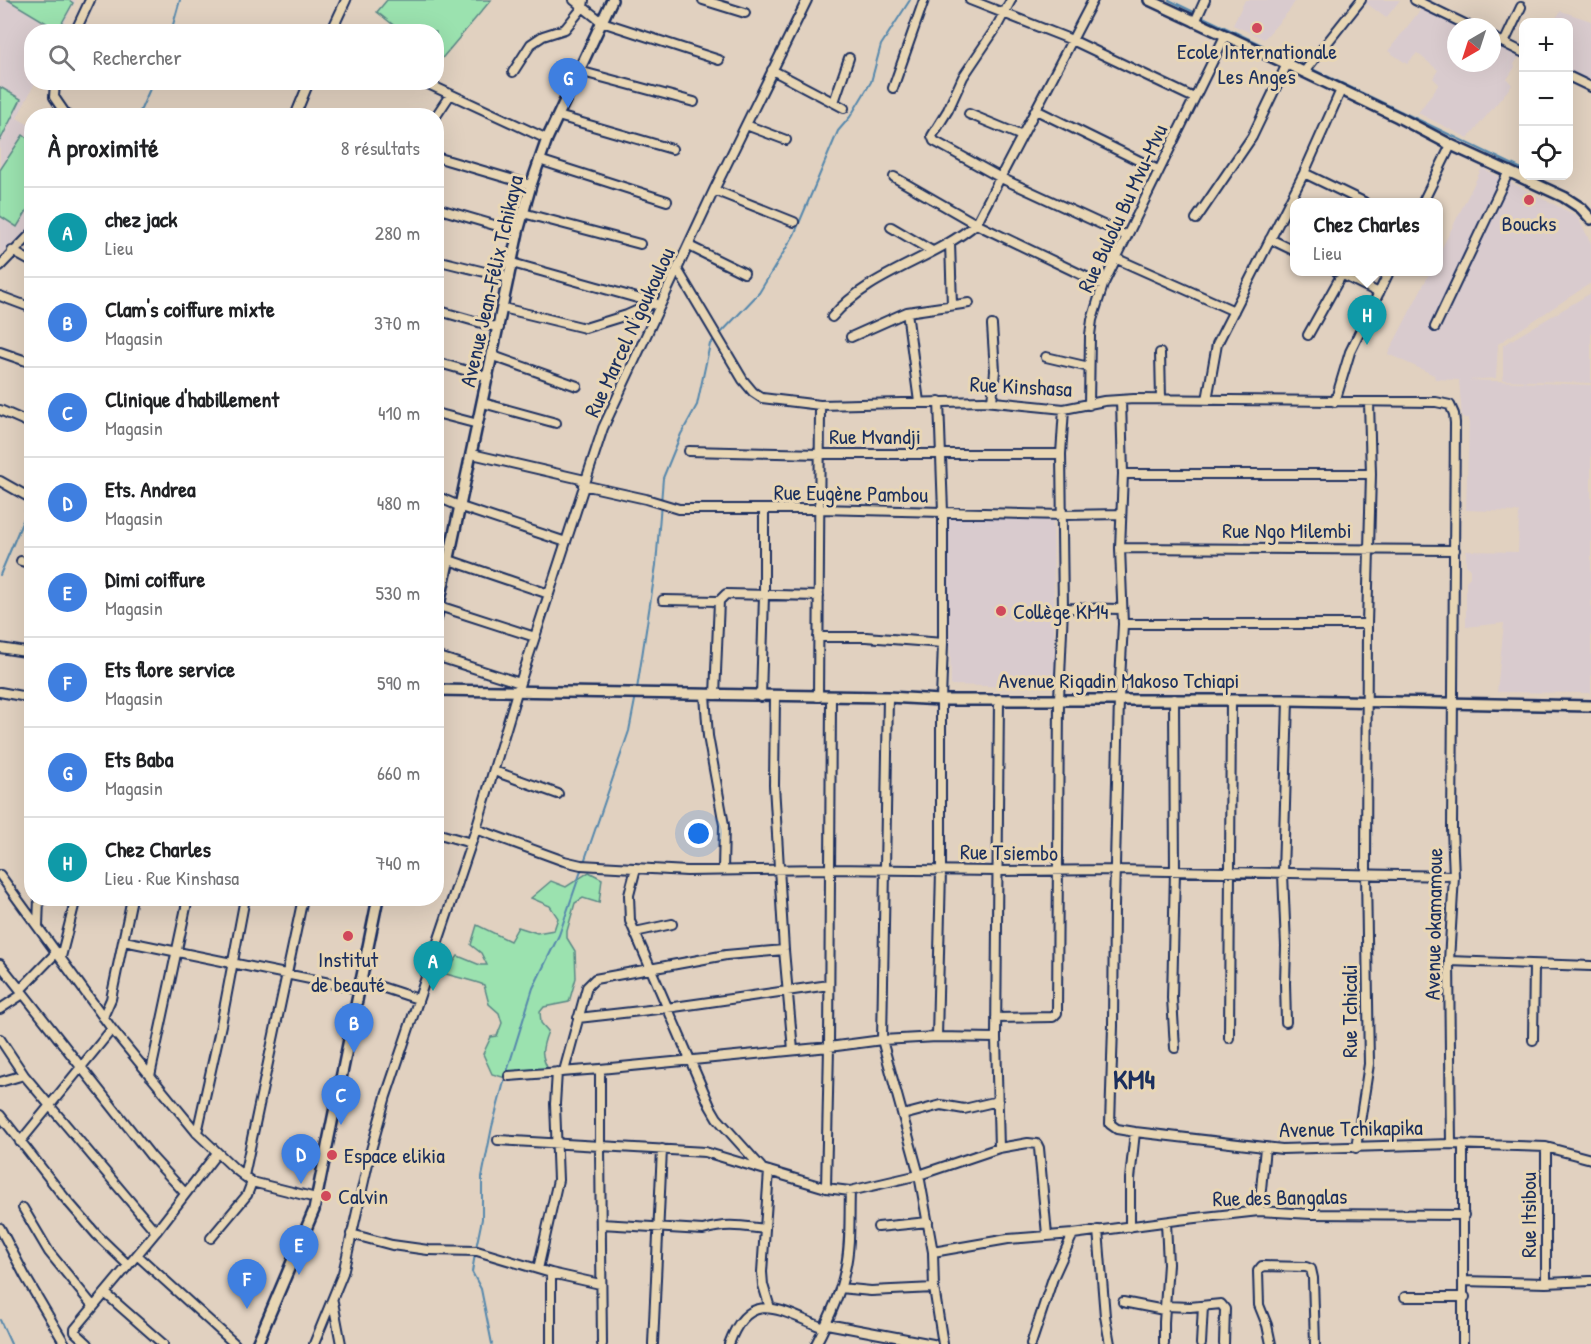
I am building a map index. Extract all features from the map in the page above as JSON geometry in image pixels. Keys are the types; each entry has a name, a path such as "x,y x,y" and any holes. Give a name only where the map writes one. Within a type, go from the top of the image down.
{"street":[{"path":"79,24 90,0"},
{"path":"335,24 346,0"},
{"path":"574,0 584,3 602,22 719,60"},
{"name":"Avenue Jean-Félix Tchikaya","path":"444,573 461,507 518,232 531,185 547,139 612,0"},
{"path":"703,0 745,13"},
{"name":"Rue Marcel N'goukoulou","path":"314,1344 343,1273 379,1120 476,829 584,483 620,388 657,304 689,246 807,0"},
{"path":"893,88 924,0"},
{"path":"970,0 1072,40 1194,98"},
{"path":"1011,0 963,77 948,111 932,136 934,141 1001,178 1127,236"},
{"path":"832,317 856,293 874,281 950,243 976,224 1093,0"},
{"path":"1149,0 1564,197 1581,208 1591,219"},
{"path":"1195,22 1205,0"},
{"path":"1304,72 1360,0"},
{"path":"1415,0 1452,18"},
{"path":"513,72 531,44 543,36 565,29 584,3"},
{"path":"1504,43 1521,7"},
{"name":"Rue Bulolu Bu Mvu-Mvu","path":"1089,405 1092,320 1103,285 1225,36"},
{"path":"1501,42 1519,50"},
{"path":"834,102 849,58"},
{"path":"1196,219 1252,137 1287,64"},
{"path":"579,70 694,102"},
{"path":"772,70 844,108"},
{"path":"1573,78 1591,87"},
{"path":"54,90 54,97 62,108"},
{"path":"298,108 306,90"},
{"path":"441,90 547,139"},
{"path":"1291,198 1341,90"},
{"path":"441,108 450,94"},
{"path":"1036,110 1158,170"},
{"path":"969,114 1022,136"},
{"path":"558,116 672,149"},
{"path":"746,125 786,140"},
{"path":"1425,198 1451,145"},
{"path":"444,159 531,185"},
{"path":"539,160 667,201"},
{"path":"1435,327 1509,171"},
{"path":"1304,172 1356,198"},
{"path":"894,177 976,224 1103,285"},
{"path":"714,190 794,222"},
{"path":"1207,400 1214,351 1290,200"},
{"path":"444,210 518,232"},
{"path":"524,213 640,244"},
{"path":"891,227 932,251"},
{"path":"1270,239 1290,249"},
{"path":"0,266 24,240"},
{"path":"950,243 952,304"},
{"path":"689,246 744,273"},
{"path":"12,251 24,258"},
{"path":"1115,258 1234,311"},
{"path":"444,262 509,278"},
{"path":"512,263 657,304"},
{"name":"Rue Kinshasa","path":"677,269 743,380 753,392 771,401 820,405 992,401 1064,409 1121,400 1161,399 1446,403 1452,408 1455,423"},
{"path":"1308,334 1337,276"},
{"path":"1345,276 1379,293"},
{"path":"1335,402 1350,352 1387,276"},
{"path":"0,296 24,305"},
{"path":"851,337 907,312 969,303"},
{"path":"503,308 585,328 657,304"},
{"path":"444,312 499,328"},
{"path":"907,312 919,402"},
{"path":"992,325 995,371 992,401"},
{"path":"0,352 24,360"},
{"path":"1160,353 1161,399"},
{"path":"493,356 577,386"},
{"path":"1046,357 1089,367"},
{"path":"444,364 489,377"},
{"path":"1115,870 1123,624 1120,548 1123,474 1121,400"},
{"path":"937,1037 943,643 943,512 939,402"},
{"name":"Rue Tchicali","path":"1356,1148 1369,1064 1366,874 1367,624 1371,474 1369,402"},
{"path":"483,403 556,423"},
{"path":"818,697 820,405"},
{"path":"996,1018 1053,1017 1057,1013 1059,699 1063,608 1061,454 1064,409"},
{"path":"0,410 24,420"},
{"path":"444,415 478,424"},
{"name":"Avenue okamamoue","path":"1451,1144 1449,961 1454,876 1452,829 1455,423"},
{"name":"Rue Mvandji","path":"689,451 820,454 1061,454"},
{"name":"Rue Eugène Pambou","path":"472,454 679,509 1121,514"},
{"path":"1123,474 1371,474"},
{"path":"0,482 24,495"},
{"path":"444,500 566,542"},
{"path":"761,696 764,510"},
{"name":"Rue Ngo Milembi","path":"1120,548 1455,550"},
{"path":"449,560 549,594"},
{"path":"723,870 724,825 708,736 719,602 726,594 819,596"},
{"path":"663,600 719,602"},
{"path":"444,608 535,637"},
{"path":"1063,608 1122,609"},
{"path":"1123,624 1367,624"},
{"path":"818,637 846,636 943,643"},
{"path":"0,648 24,652"},
{"path":"444,659 519,687"},
{"name":"Avenue Rigadin Makoso Tchiapi","path":"444,690 519,687 635,694 888,697 941,700 1288,700 1591,706"},
{"path":"0,692 24,696"},
{"path":"775,697 774,784 778,870 793,1050"},
{"path":"888,697 882,1040 919,1174 933,1252 934,1287 943,1344"},
{"path":"826,1188 830,1047 831,698"},
{"path":"999,699 996,1018 999,1148"},
{"path":"1174,699 1175,871 1172,998 1175,1048"},
{"path":"1229,1038 1231,700"},
{"path":"1286,1022 1283,874 1288,700"},
{"path":"494,771 558,794"},
{"name":"Rue Tsiembo","path":"476,829 581,865 687,871 1115,870 1454,876"},
{"path":"444,835 471,843"},
{"path":"636,868 629,894 630,921 667,1008 717,1118 766,1169 763,1279 770,1308"},
{"name":"Avenue Tchikapika","path":"1115,870 1109,1119 1112,1127 1135,1132 1282,1149 1451,1144 1546,1147 1591,1159"},
{"path":"0,875 112,1029 196,1133 252,1182 316,1198"},
{"path":"38,926 39,906"},
{"path":"0,1009 22,992 59,955 74,906"},
{"path":"104,1017 131,906"},
{"path":"150,1076 186,906"},
{"path":"196,1133 222,1017 243,906"},
{"path":"244,1176 301,906"},
{"path":"257,1344 304,1233 316,1198 376,906"},
{"path":"635,932 672,924"},
{"path":"124,941 287,974 359,984 418,999"},
{"path":"538,1269 558,1180 556,1143 560,1072 590,982 726,955 784,950"},
{"path":"1449,961 1591,966"},
{"path":"0,964 151,1156 185,1193"},
{"path":"1533,1040 1534,965"},
{"path":"578,1018 830,985"},
{"path":"20,1142 112,1029"},
{"path":"509,1076 830,1047 882,1040 937,1037 996,1038"},
{"path":"0,1040 24,1075 156,1232"},
{"path":"600,1069 602,1344"},
{"path":"0,1082 24,1075"},
{"path":"903,1115 941,1105 964,1109 998,1101"},
{"path":"0,1115 64,1197 97,1235 128,1265"},
{"path":"1130,1227 1130,1179 1135,1132"},
{"path":"498,1140 705,1152 826,1188 850,1191 919,1174 999,1148 1028,1143 1038,1146 1047,1235"},
{"path":"1463,1146 1465,1297 1463,1344"},
{"path":"1259,1211 1265,1147"},
{"name":"Rue Itsibou","path":"1546,1147 1546,1283"},
{"path":"653,1344 662,1149"},
{"path":"88,1344 75,1330 156,1232 217,1153"},
{"path":"212,1238 247,1196 252,1182"},
{"path":"816,1344 826,1326 840,1288 848,1254 850,1191"},
{"path":"23,1208 50,1252 93,1306"},
{"name":"Rue des Bangalas","path":"933,1252 1008,1239 1072,1234 1259,1211 1311,1214 1464,1215"},
{"path":"878,1227 928,1222"},
{"path":"1164,1344 1168,1264 1166,1222"},
{"path":"600,1224 703,1230 719,1225 730,1225 765,1229"},
{"path":"0,1228 65,1344"},
{"path":"1098,1230 1105,1317 1110,1344"},
{"path":"351,1234 392,1245 428,1250 477,1251 551,1273 600,1284"},
{"path":"1031,1344 1053,1278 1072,1234"},
{"path":"137,1255 235,1344"},
{"path":"1271,1344 1259,1305 1258,1271 1262,1266 1306,1266 1311,1269 1315,1344"},
{"path":"550,1344 551,1273"},
{"path":"1463,1281 1546,1283 1591,1281"},
{"path":"840,1288 871,1291 934,1287"},
{"path":"105,1293 163,1344"},
{"path":"1405,1297 1465,1297"},
{"path":"333,1301 341,1344"},
{"path":"1123,1302 1165,1308 1217,1303 1224,1306 1226,1324 1224,1344"},
{"path":"1201,1344 1203,1306"},
{"path":"729,1344 738,1324 757,1308 770,1308 826,1326 933,1344"}],"shaded area":[{"path":"0,0 76,0 64,24 24,24 24,90 31,90 17,118 24,122 24,233 0,255"},
{"path":"1245,0 1296,0 1264,39 1233,25"},
{"path":"1368,0 1400,0 1386,18 1366,3"},
{"path":"1422,8 1447,19 1447,72 1501,72 1501,43 1519,52 1519,57 1507,79 1512,85 1468,138 1418,113 1439,84 1433,78 1438,70 1417,53 1407,64 1388,51"},
{"path":"1561,11 1591,21 1591,85 1573,77 1573,18 1556,18"},
{"path":"1482,168 1577,216 1591,243 1591,283 1498,344 1496,378 1469,380 1591,385 1591,693 1497,692 1504,623 1466,627 1466,581 1470,577 1470,569 1466,565 1466,551 1518,552 1519,512 1466,510 1469,418 1462,418 1459,380 1435,379 1434,375 1388,354 1428,276 1443,276 1443,246"},
{"path":"1591,293 1591,383 1503,380 1503,345"},
{"name":"Collège KM4","path":"947,519 1053,519 1055,688 951,685"}],"green space":[{"path":"8,0 69,0 73,3 61,24 48,24"},
{"path":"387,0 491,0 444,56 444,24 392,24 377,12"},
{"path":"0,87 21,99 0,141"},
{"path":"23,135 24,216 17,227 0,216 0,170"},
{"path":"589,872 602,879 599,903 583,898 575,903 567,931 567,938 575,951 576,978 569,1002 544,1007 540,1012 541,1023 548,1031 543,1052 544,1062 550,1073 509,1079 492,1074 483,1054 491,1037 497,1036 502,1023 499,1013 489,1004 484,985 429,968 434,955 453,963 458,956 480,965 487,965 481,953 471,945 477,925 510,941 518,927 537,933 554,930 558,918 550,906 531,898 551,881 566,887"}],"waterway":[{"path":"173,24 180,0"},
{"path":"719,335 759,293 794,235 838,131 850,117 871,82 881,45 910,0"},
{"path":"1169,0 1196,13"},
{"path":"1201,16 1519,168"},
{"path":"142,108 149,90"},
{"path":"637,689 656,565 663,478 681,434 697,405 710,344 715,339"},
{"path":"0,575 24,518"},
{"path":"476,1248 482,1219 482,1177 505,1078 533,988 559,935 629,731 636,695"},
{"path":"475,1254 472,1272 481,1289 492,1344"},
{"path":"0,1320 11,1344"}],"place":[{"name":"Ecole Internationale Les Anges","path":"1257,28"},
{"name":"Ets Baba","path":"568,108"},
{"name":"Boucks","path":"1529,200"},
{"name":"Chez Charles","path":"1367,345"},
{"name":"Collège KM4","path":"1001,611"},
{"name":"Institut de beauté","path":"348,936"},
{"name":"chez jack","path":"433,991"},
{"name":"Clam's coiffure mixte","path":"354,1053"},
{"name":"Clinique d'habillement","path":"341,1125"},
{"name":"Espace elikia","path":"332,1155"},
{"name":"Ets. Andrea","path":"301,1184"},
{"name":"Calvin","path":"326,1196"},
{"name":"Dimi coiffure","path":"299,1275"},
{"name":"Ets flore service","path":"247,1309"}],"district":[{"name":"KM4","path":"1134,1079"}]}
